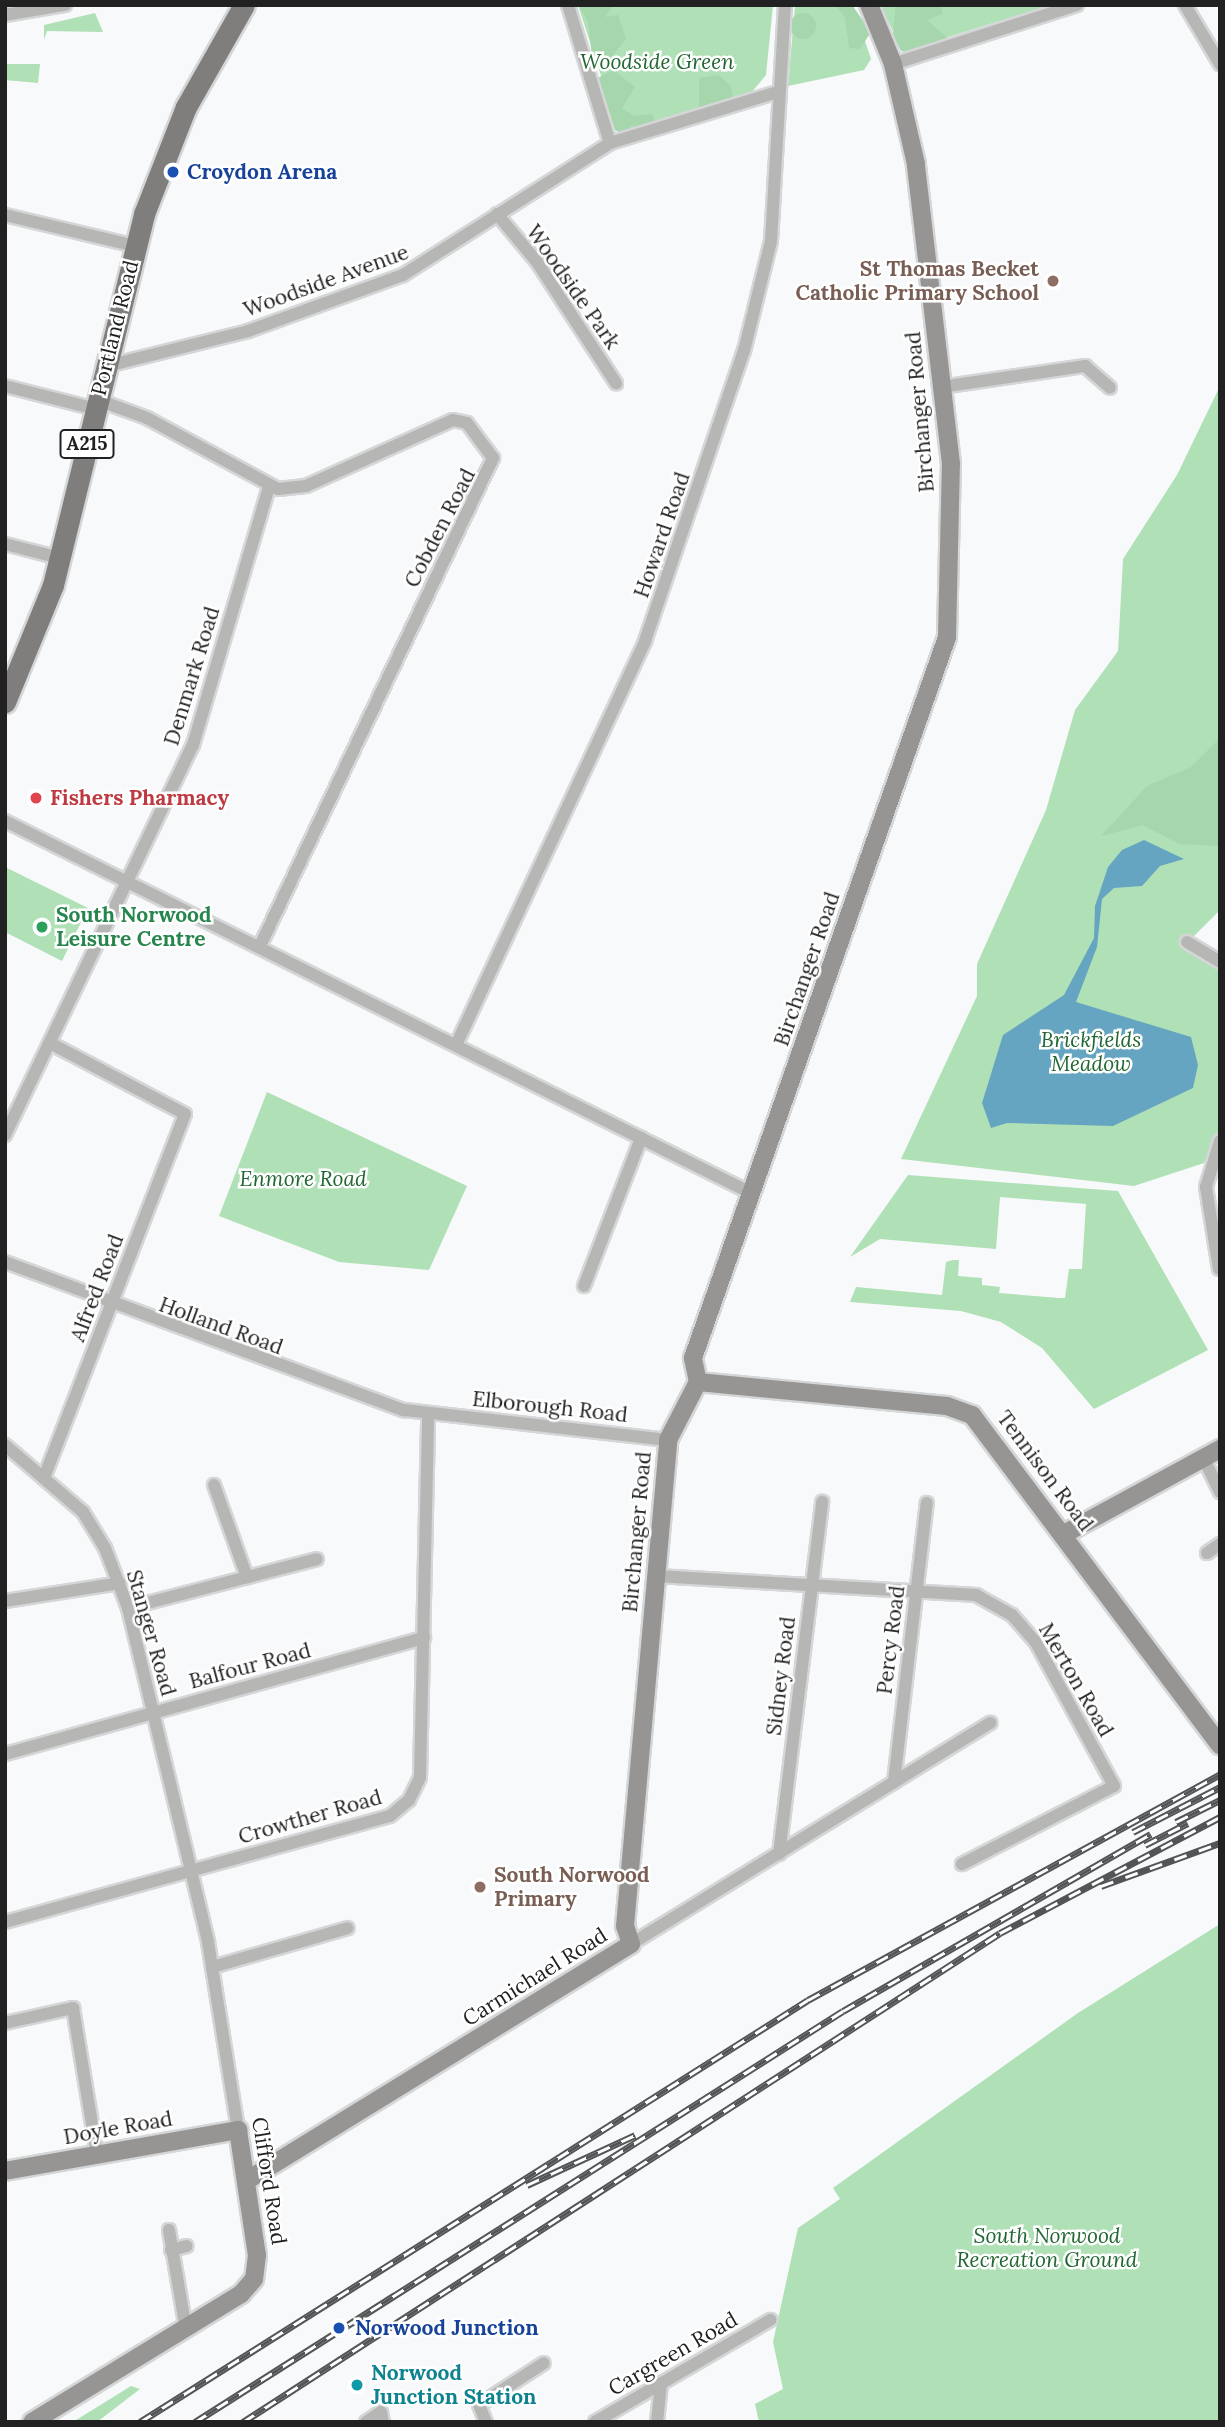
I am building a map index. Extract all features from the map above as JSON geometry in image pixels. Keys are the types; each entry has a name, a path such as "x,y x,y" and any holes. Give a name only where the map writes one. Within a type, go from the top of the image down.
{"main road":[{"name":"Portland Road","path":"7,694 60,558 135,246 175,133 244,5"}],"street":[{"path":"5,15 65,5"},
{"path":"568,5 610,143 778,92"},
{"name":"Howard Road","path":"456,1045 645,641 699,488 762,293 776,198 778,92 785,5"},
{"name":"Birchanger Road","path":"631,1944 625,1926 668,1440 698,1382 694,1358 947,637 952,520 941,387 916,164 893,64 869,5"},
{"path":"893,64 1077,5"},
{"path":"1185,5 1220,64"},
{"name":"Woodside Avenue","path":"107,366 248,331 403,275 610,143"},
{"name":"Woodside Park","path":"497,214 537,262 616,383"},
{"path":"5,215 135,246"},
{"path":"941,387 1085,366 1110,388"},
{"path":"5,386 97,404 168,429 269,487"},
{"name":"Cobden Road","path":"260,946 494,457 457,419 306,486 269,487"},
{"name":"Denmark Road","path":"5,1135 193,745 269,487"},
{"path":"5,544 60,558"},
{"path":"5,821 753,1194"},
{"path":"1188,942 1220,962"},
{"name":"Alfred Road","path":"45,1475 186,1114 50,1043"},
{"path":"584,1286 641,1138"},
{"path":"1219,1269 1206,1187 1220,1141"},
{"name":"Holland Road","path":"5,1262 110,1306 428,1415"},
{"name":"Tennison Road","path":"698,1382 962,1409 985,1426 1220,1745"},
{"name":"Elborough Road","path":"428,1415 668,1440"},
{"name":"Crowther Road","path":"5,1922 390,1816 409,1800 420,1777 428,1415"},
{"name":"Stanger Road","path":"5,1445 45,1475 89,1521 120,1583 193,1870"},
{"path":"1064,1534 1220,1449"},
{"path":"1203,1457 1220,1492"},
{"path":"214,1485 247,1577"},
{"name":"Sidney Road","path":"779,1854 822,1502"},
{"name":"Percy Road","path":"894,1782 927,1503"},
{"path":"1207,1553 1220,1544"},
{"path":"128,1608 317,1559"},
{"name":"Merton Road","path":"657,1576 976,1595 1012,1615 1035,1641 1114,1786 962,1864"},
{"path":"5,1601 120,1583"},
{"name":"Balfour Road","path":"5,1754 424,1638"},
{"name":"Carmichael Road","path":"246,2180 990,1723"},
{"name":"Clifford Road","path":"32,2422 186,2329 254,2279 257,2255 246,2180 212,1967 193,1870"},
{"path":"212,1967 348,1928"},
{"path":"5,2023 73,2008 97,2155"},
{"name":"Doyle Road","path":"5,2171 238,2130"},
{"path":"169,2230 186,2329"},
{"path":"172,2250 187,2246"},
{"name":"Cargreen Road","path":"595,2422 770,2320"},
{"path":"486,2422 479,2405 544,2363"},
{"path":"657,2422 661,2384"},
{"path":"366,2422 381,2412 383,2422"}],"green space":[{"name":"Woodside Green","path":"578,5 773,5 766,75 751,93 627,132 617,125"},
{"path":"578,5 614,5 605,17 618,15 626,39 608,61 592,56 588,22"},
{"name":"Woodside Green","path":"795,5 853,5 871,59 864,70 788,86"},
{"path":"852,5 871,32 860,49 849,48 845,17 836,6"},
{"path":"880,5 1051,5 903,51"},
{"path":"896,5 942,5 942,14 927,20 951,41 919,54 901,51 893,35"},
{"path":"95,13 103,32 47,31 44,40 44,25"},
{"path":"803,13 813,16 816,26 813,36 803,39 793,36 790,26 793,16"},
{"path":"5,64 40,64 38,83 5,80"},
{"path":"613,70 635,87 622,108 634,116 653,114 654,125 639,131 632,125 624,135 615,130 598,78"},
{"path":"718,75 731,86 733,101 699,112 699,78"},
{"name":"Brickfields Meadow","path":"1220,386 1220,910 1188,942 1220,966 1220,1129 1204,1163 1134,1186 901,1159 977,996 977,964 1046,810 1075,710 1118,651 1123,559 1177,475"},
{"path":"1220,738 1220,846 1179,844 1143,825 1101,836 1147,786 1191,767"},
{"name":"South Norwood Leisure Centre","path":"5,867 88,908 62,961 5,932"},
{"name":"Enmore Road","path":"267,1092 467,1186 429,1270 339,1262 219,1216"},
{"path":"908,1175 1118,1191 1208,1350 1094,1409 1042,1348 1001,1322 961,1311 850,1302 856,1287 942,1295 946,1262 953,1260 959,1260 958,1276 982,1278 982,1285 1000,1287 999,1293 1059,1298 1065,1298 1069,1269 1082,1269 1086,1204 1000,1197 996,1249 880,1239 850,1257"},
{"name":"South Norwood Recreation Ground","path":"1220,1924 1218,2422 759,2422 755,2404 783,2389 773,2342 798,2228 840,2199 833,2188 1078,2013"},
{"path":"131,2386 140,2389 97,2422 73,2422"}],"water":[{"path":"1144,840 1184,859 1160,866 1142,886 1114,888 1102,899 1097,947 1076,1002 1191,1037 1198,1065 1193,1088 1113,1126 1007,1123 991,1128 982,1103 1003,1035 1064,995 1094,938 1095,906 1108,867 1122,850"}],"railway":[{"path":"140,2422 808,2000 1220,1774"},
{"path":"1133,1832 1220,1787"},
{"path":"1176,1822 1220,1800"},
{"path":"243,2422 1000,1933 1220,1817"},
{"path":"1145,1845 1188,1823"},
{"path":"195,2422 843,2011 1151,1834"},
{"path":"1101,1886 1220,1843"},
{"path":"527,2185 635,2135"}],"place":[{"name":"Croydon Arena","path":"173,172"},
{"name":"St Thomas Becket Catholic Primary School","path":"1053,281"},
{"name":"Fishers Pharmacy","path":"36,798"},
{"name":"South Norwood Leisure Centre","path":"42,927"},
{"name":"South Norwood Primary","path":"480,1887"},
{"name":"Norwood Junction","path":"339,2328"},
{"name":"Norwood Junction Station","path":"357,2385"}]}
